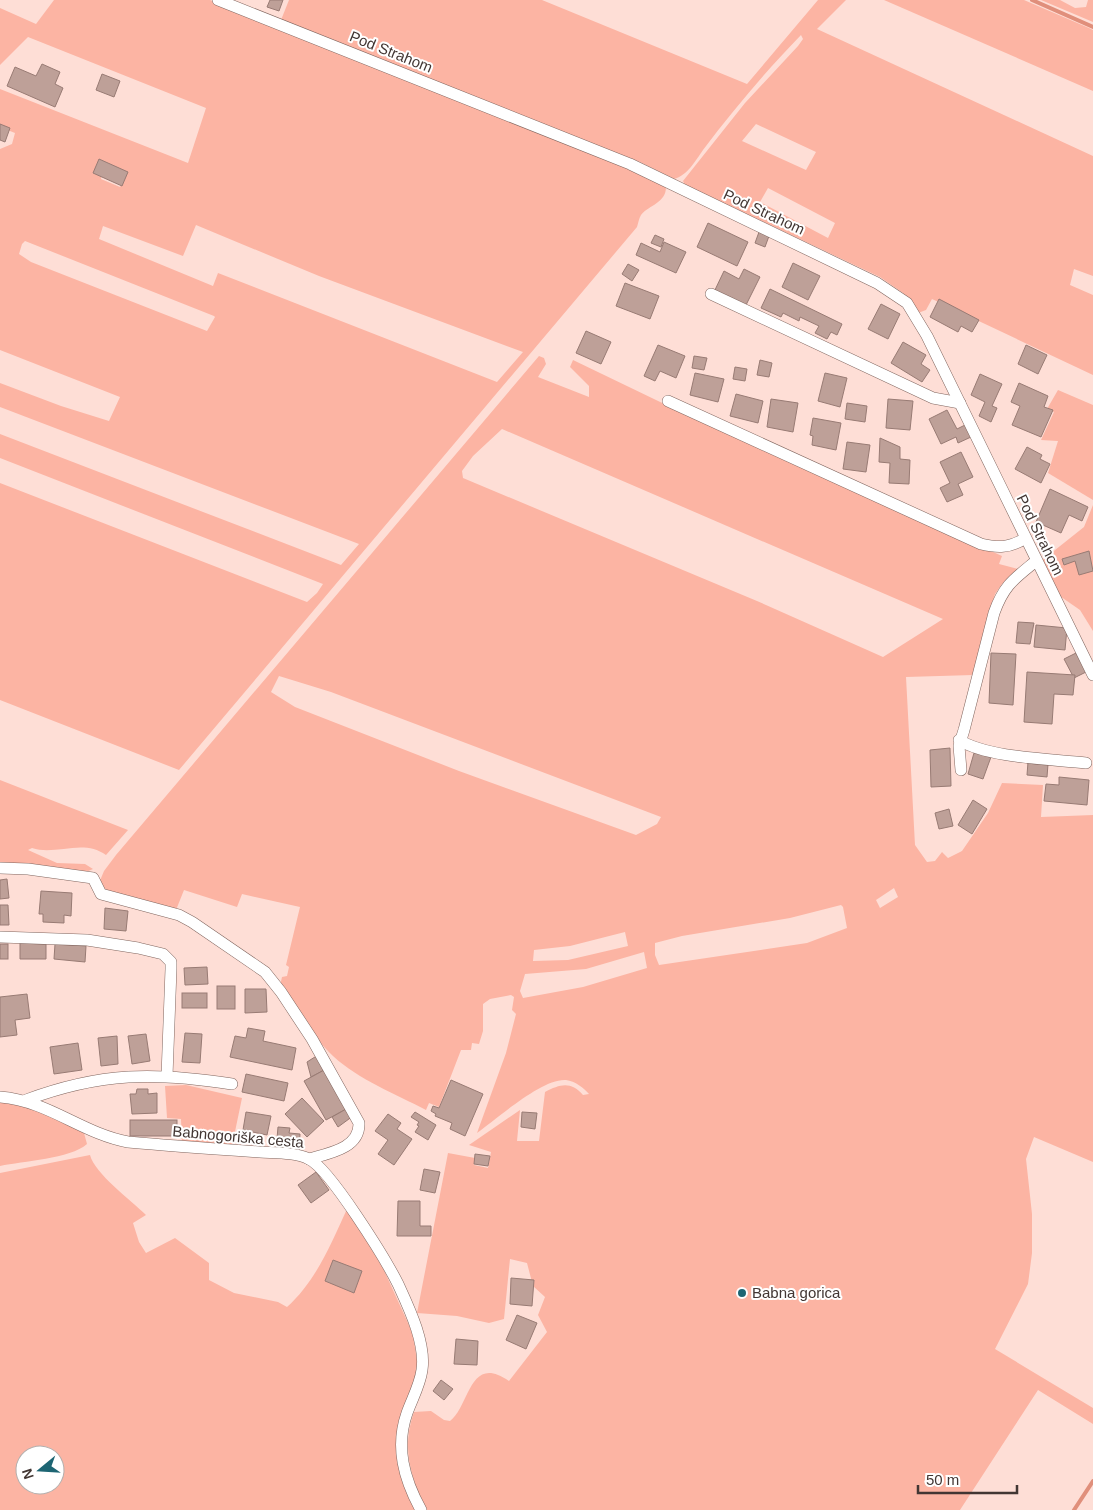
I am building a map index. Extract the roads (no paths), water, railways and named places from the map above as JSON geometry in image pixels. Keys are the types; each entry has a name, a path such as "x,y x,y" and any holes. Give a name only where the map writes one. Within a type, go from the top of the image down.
{"street":[{"name":"Pod Strahom","path":"218,0 630,164 877,282 907,303 960,403 1024,539 1093,675"},
{"path":"711,294 933,398 960,403"},
{"path":"668,401 981,544 997,548 1012,546 1024,539"},
{"path":"961,770 960,740 1001,594 1008,584 1036,561"},
{"path":"960,740 971,748 990,752 1086,763"},
{"path":"0,868 28,868 93,878 101,894 164,910 192,922 256,965 281,992 312,1039 359,1123 360,1133 355,1140 334,1152 309,1159"},
{"path":"0,937 87,940 138,948 163,954 168,958 171,969 167,1076"},
{"path":"26,1100 64,1086 137,1075 167,1076 232,1084"},
{"name":"Babnogoriška cesta","path":"0,1097 26,1100 85,1128 120,1141 275,1154 309,1159 329,1178 343,1196 398,1283 415,1327 423,1355 422,1371 406,1414 401,1448 404,1471 421,1510"}],"waterway":[{"path":"1032,0 1093,27"},
{"path":"1074,1510 1093,1481"}],"place":[{"name":"Babna gorica","path":"742,1293"}]}
